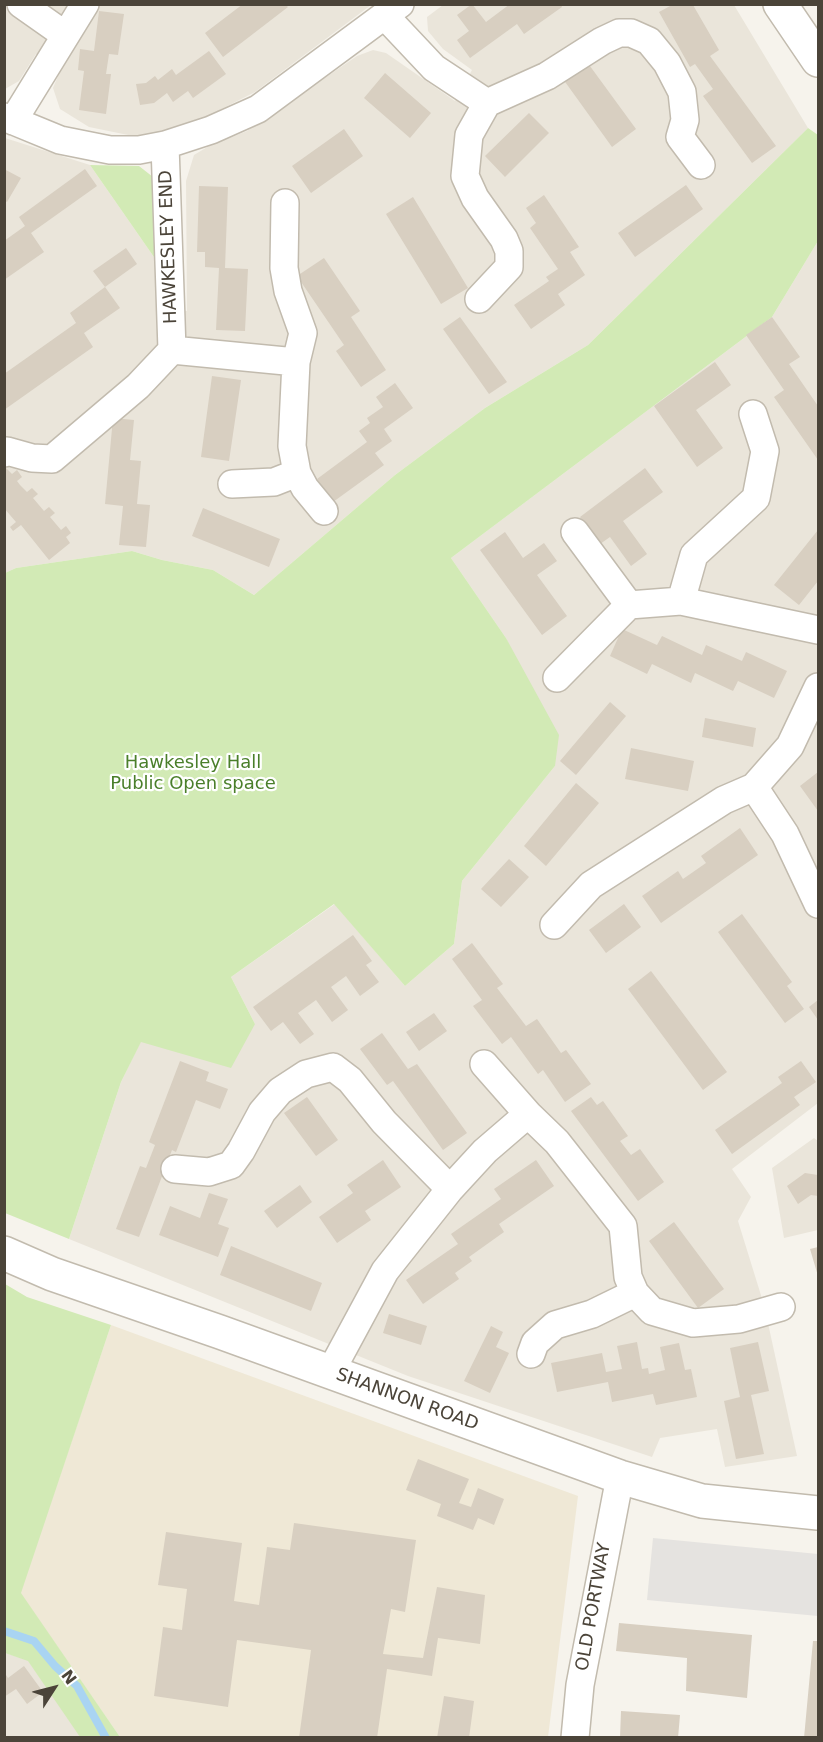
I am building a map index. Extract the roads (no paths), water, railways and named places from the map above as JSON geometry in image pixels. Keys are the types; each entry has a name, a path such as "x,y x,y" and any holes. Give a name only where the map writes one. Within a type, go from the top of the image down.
{"street":[{"path":"21,4 65,35"},
{"path":"85,4 9,119 60,140 110,150 139,150 165,145 211,130 258,109 393,10 434,68 487,103"},
{"path":"780,4 810,49"},
{"path":"790,4 810,49"},
{"path":"479,299 509,267 508,251 504,239 475,198 465,176 469,135 487,103 548,76 602,41 619,33 632,33 649,41 667,63 682,92 685,120 680,137 701,165"},
{"name":"HAWKESLEY END","path":"4,453 7,451 32,458 52,459 138,386 172,350 165,145"},
{"path":"285,203 284,268 288,291 303,333 297,362 292,446 297,473 305,488 324,511"},
{"name":"HAWKESLEY END","path":"172,350 297,362"},
{"path":"681,601 694,555 756,498 765,451 753,414"},
{"path":"232,484 274,482 297,473"},
{"path":"575,532 629,605"},
{"path":"557,678 629,605 681,601 819,630"},
{"path":"554,925 591,885 724,801 754,787 790,746 819,687"},
{"path":"754,787 784,834 819,904"},
{"path":"484,1064 528,1114 557,1142 622,1226 628,1277 635,1293 652,1311 693,1323 739,1319 781,1307"},
{"path":"175,1169 209,1172 231,1165 262,1112 280,1091 306,1074 333,1067 350,1080 384,1122 450,1189"},
{"path":"331,1371 385,1271 450,1189 485,1152 528,1114"},
{"name":"SHANNON ROAD","path":"4,1253 52,1275 331,1371 620,1477 702,1501 819,1513"},
{"path":"531,1354 535,1343 555,1325 592,1314 635,1293"},
{"name":"OLD PORTWAY","path":"575,1737 580,1685 620,1477"}],"waterway":[{"path":"4,1631 34,1641 55,1666 77,1686 106,1738"}],"park label":[{"name":"Hawkesley Hall Public Open space","path":"193,774"}]}
